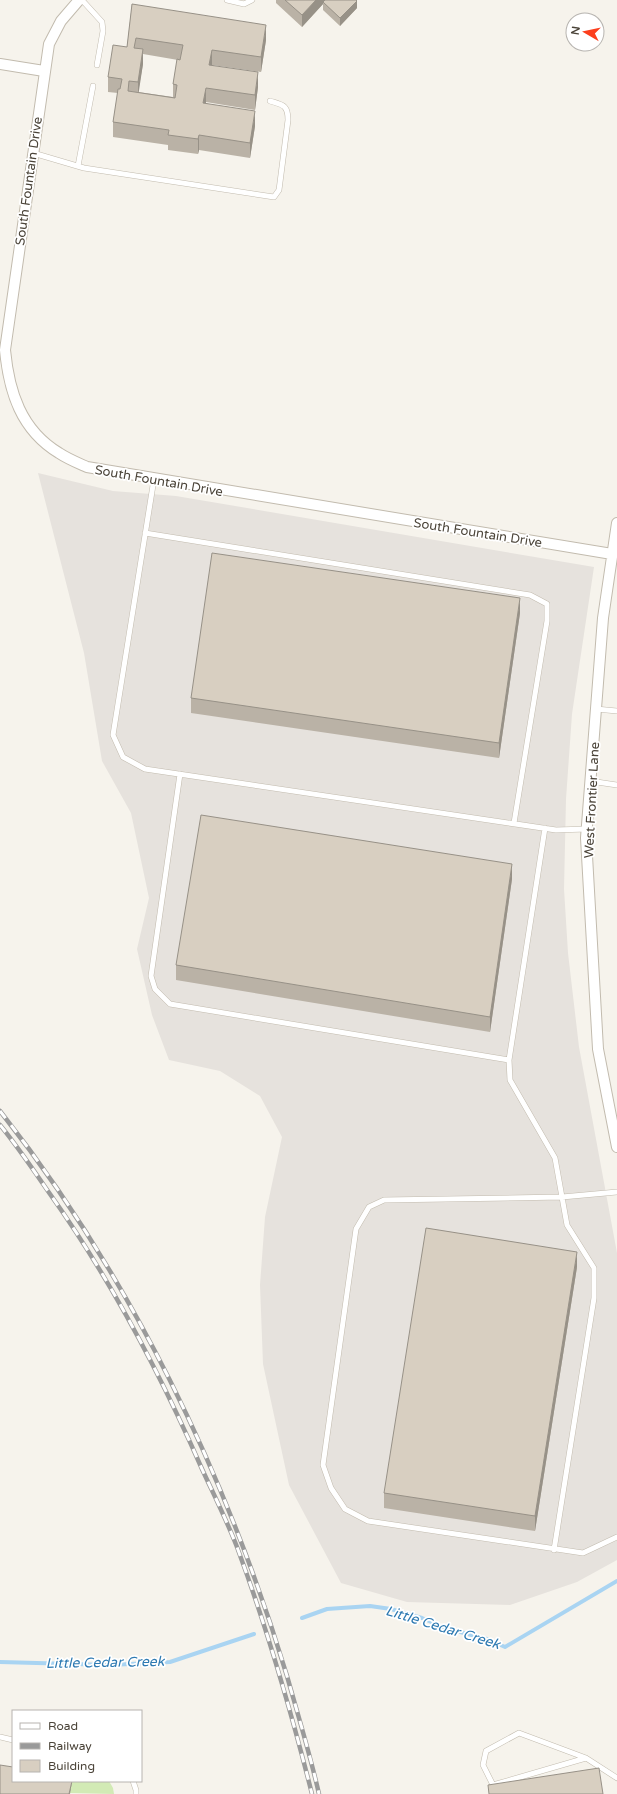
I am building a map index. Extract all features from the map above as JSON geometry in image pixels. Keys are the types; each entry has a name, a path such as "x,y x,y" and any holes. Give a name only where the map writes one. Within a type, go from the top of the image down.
{"street":[{"name":"South Fountain Drive","path":"79,0 61,21 49,44 32,153 5,350 8,376 13,397 24,419 40,438 58,453 87,468 612,554"},
{"path":"0,64 44,71"},
{"name":"West Frontier Lane","path":"617,523 602,618 587,828 598,1049 617,1147"}],"lane":[{"path":"82,0 102,22 103,31 97,65"},
{"path":"227,0 244,4 252,0"},
{"path":"78,166 93,86"},
{"path":"32,153 78,166 274,197 279,190 288,111 283,105 270,101"},
{"path":"154,479 113,736 123,757 145,769 556,830 587,828"},
{"path":"145,533 530,595 547,604 547,621 514,824"},
{"path":"596,709 617,711"},
{"path":"180,774 151,976 155,989 170,1004 509,1060"},
{"path":"590,781 617,785"},
{"path":"545,828 509,1060 510,1080 555,1158 567,1225 594,1268 594,1298 554,1550"},
{"path":"617,1192 562,1197 384,1200 369,1206 356,1229 324,1464 331,1488 345,1509 368,1521 582,1553 617,1537"},
{"path":"586,1758 493,1785 483,1765 486,1751 519,1733 586,1758 617,1778"},
{"path":"0,1737 12,1740"},
{"path":"133,1782 136,1794"}],"shaded area":[{"path":"38,473 113,491 176,496 594,567 572,714 566,799 564,889 568,953 579,1047 617,1253 617,1560 577,1582 510,1605 407,1602 341,1583 289,1485 263,1364 260,1285 265,1217 282,1137 260,1096 220,1071 169,1060 152,1015 137,949 149,898 131,813 102,761 84,653"}],"green space":[{"path":"67,1782 110,1782 114,1794 70,1793"}],"building":[{"path":"285,0 316,0 302,15"},
{"path":"325,0 357,1 340,18 323,2"},
{"path":"132,4 266,25 261,57 212,50 209,65 258,72 255,95 206,88 203,103 255,111 250,143 199,135 198,139 168,135 169,130 113,122 118,89 120,89 122,79 108,77 113,45 127,47","holes":["136,38 183,45 180,60 177,59 173,84 177,85 175,98 128,91 129,81 138,82 143,49 134,48"]},
{"path":"212,553 520,598 499,743 191,698"},
{"path":"201,815 512,864 490,1017 176,965"},
{"path":"426,1228 577,1252 535,1516 384,1493"},
{"path":"0,1765 12,1767 12,1782 72,1782 69,1794 0,1794"},
{"path":"599,1768 603,1794 489,1794 488,1785"}],"waterway":[{"name":"Little Cedar Creek","path":"302,1618 327,1609 370,1606 391,1609 422,1618 445,1628 487,1639 505,1647 617,1581"},
{"name":"Little Cedar Creek","path":"0,1662 110,1665 170,1662 254,1634"}],"railway":[{"path":"0,1111 47,1175 92,1241 132,1309 170,1380 204,1452 235,1526 263,1601 287,1676 319,1794"},
{"path":"0,1125 32,1168 94,1260 114,1293 152,1362 186,1433 229,1528 248,1577 278,1670 312,1794"}]}
